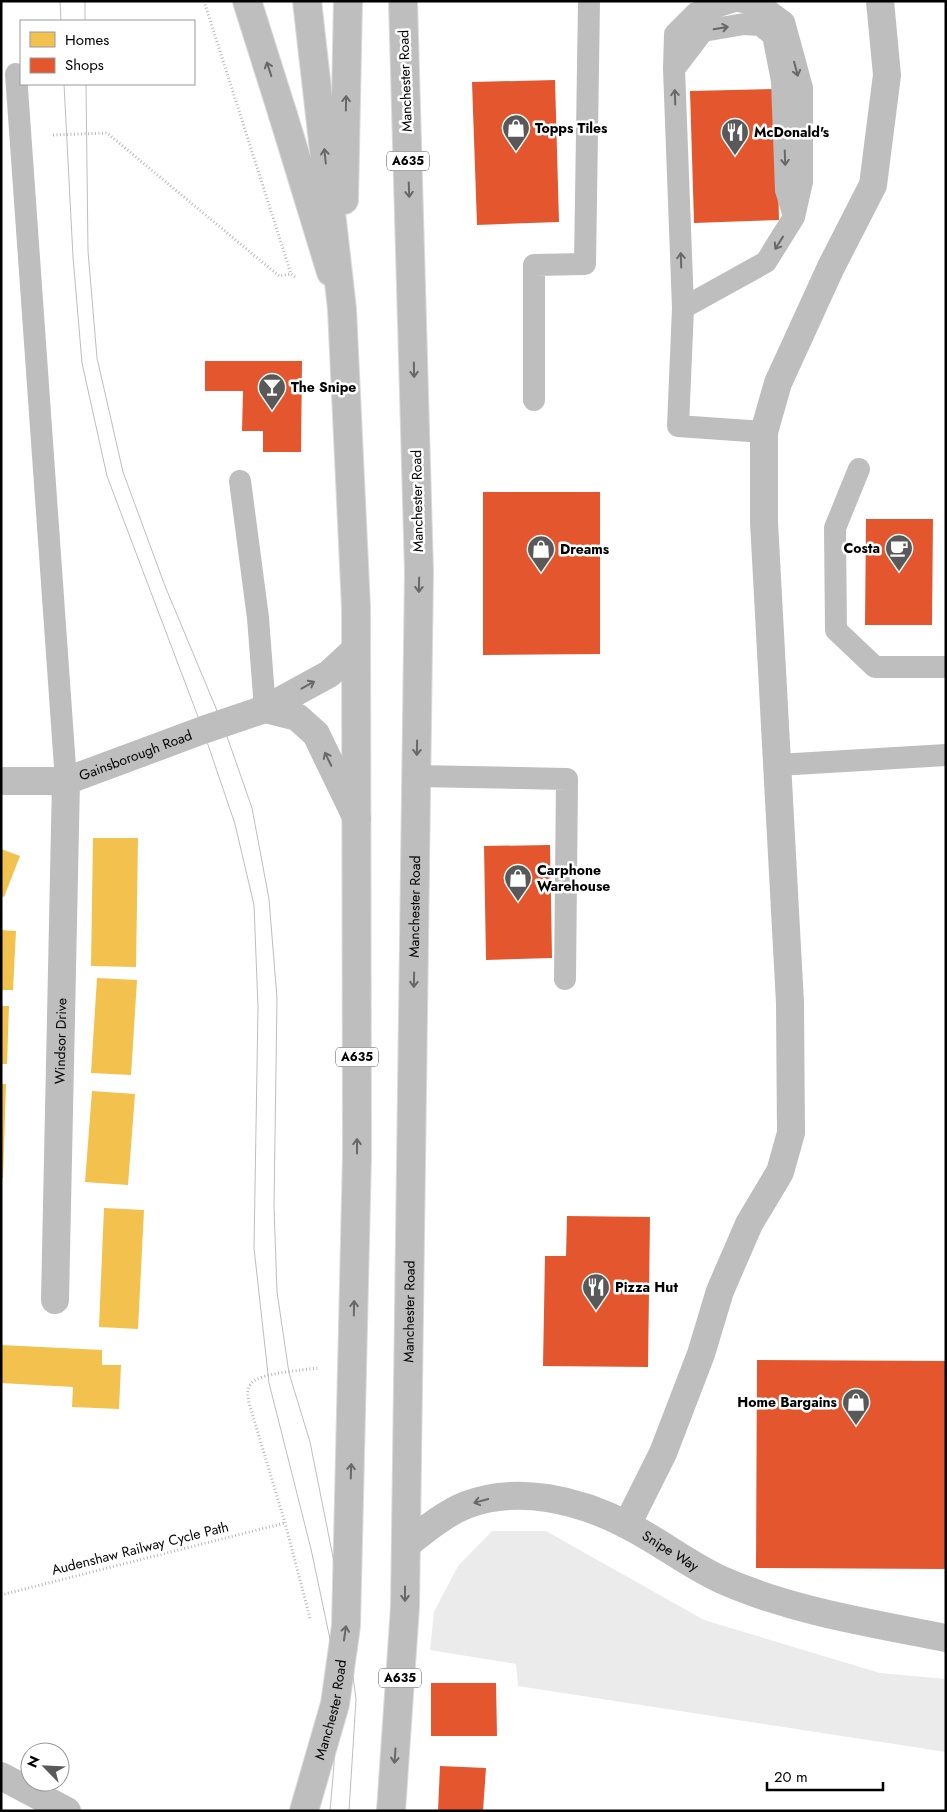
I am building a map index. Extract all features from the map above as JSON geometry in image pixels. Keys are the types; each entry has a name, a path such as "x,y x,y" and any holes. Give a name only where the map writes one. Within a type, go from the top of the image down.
{"main road":[{"path":"247,1 342,309"},
{"name":"Manchester Road","path":"306,1805 335,1704 346,1626 358,1155 356,649 342,309 307,1"},
{"path":"342,309 348,1"},
{"name":"Manchester Road","path":"391,1811 405,1607 419,572 403,1"},
{"path":"627,1525 663,1453 701,1354 720,1291 749,1224 780,1172 791,1133 790,1003 764,522 764,432 778,383 831,267 873,185 887,75 880,1"},
{"name":"Gainsborough Road","path":"1,781 66,781 265,709 329,674 356,649"},
{"path":"265,709 297,717 316,734 357,819"},
{"name":"Windsor Drive","path":"55,1300 66,781"},
{"name":"Snipe Way","path":"406,1545 437,1522 465,1506 489,1499 529,1496 556,1500 584,1507 627,1525 721,1580 764,1596 804,1608 946,1638"},
{"path":"1,1776 67,1811"}],"lane":[{"path":"534,400 534,265 585,264 589,1"},
{"path":"683,308 766,262 794,217 802,182 802,88 784,22 761,5 736,1 696,13 675,34 674,69 683,308 678,426 764,432"},
{"path":"674,69 704,31 744,24 760,25 773,35 782,82 786,190 794,217"},
{"path":"16,74 66,781"},
{"path":"859,468 835,528 836,630 875,667 946,667"},
{"path":"240,481 258,618 265,709"},
{"path":"778,765 946,755"},
{"path":"416,776 567,779 565,979"}],"path":[{"path":"49,136 107,133 279,276 291,274 204,1"},
{"name":"Audenshaw Railway Cycle Path","path":"1,1595 285,1523 251,1412 247,1391 251,1382 260,1377 353,1362"}],"shaded area":[{"path":"492,1531 546,1531 704,1620 880,1673 946,1679 946,1752 518,1686 516,1664 430,1650 434,1612 458,1566"}],"building: Homes":[{"path":"93,838 138,838 136,967 91,966"},
{"path":"1,849 20,856 4,897 1,896"},
{"path":"1,930 16,931 13,990 1,990"},
{"path":"97,978 137,980 131,1075 91,1073"},
{"path":"1,1006 9,1006 7,1064 1,1064"},
{"path":"1,1084 6,1084 3,1178 1,1178"},
{"path":"92,1091 135,1094 128,1185 85,1182"},
{"path":"104,1208 144,1210 138,1329 99,1327"},
{"path":"1,1345 102,1350 102,1365 121,1365 119,1409 72,1407 73,1387 1,1383"}],"building: Shops":[{"name":"Topps Tiles","path":"555,80 559,222 477,225 472,82"},
{"name":"McDonald's","path":"776,89 779,220 694,223 690,91"},
{"name":"The Snipe","path":"205,361 302,361 301,452 263,452 263,431 242,431 243,391 205,391"},
{"name":"Dreams","path":"483,492 600,492 600,654 483,655"},
{"name":"Costa","path":"866,519 933,519 932,625 865,625"},
{"name":"Carphone Warehouse","path":"550,845 552,958 486,960 484,846"},
{"name":"Pizza Hut","path":"567,1216 650,1217 648,1367 543,1366 545,1256 566,1256"},
{"path":"757,1360 946,1361 946,1569 756,1568"},
{"path":"431,1683 496,1683 497,1736 431,1736"},
{"path":"440,1766 486,1768 483,1811 438,1811"}],"tram line":[{"path":"60,1 61,20"},
{"path":"85,1 85,20"},
{"path":"64,85 73,257 82,363 107,476 203,730 235,824 254,905 258,1007 254,1248 269,1383 311,1549 335,1663 334,1765 330,1811"},
{"path":"86,85 88,251 97,358 123,472 165,586 223,725 252,808 269,899 277,998 274,1207 277,1292 289,1373 310,1442 345,1617 356,1699 349,1811"}],"place":[{"name":"Topps Tiles","path":"516,152"},
{"name":"McDonald's","path":"735,156"},
{"name":"The Snipe","path":"272,411"},
{"name":"Costa","path":"899,572"},
{"name":"Dreams","path":"541,573"},
{"name":"Carphone Warehouse","path":"518,902"},
{"name":"Pizza Hut","path":"596,1311"},
{"name":"Home Bargains","path":"856,1426"}]}
